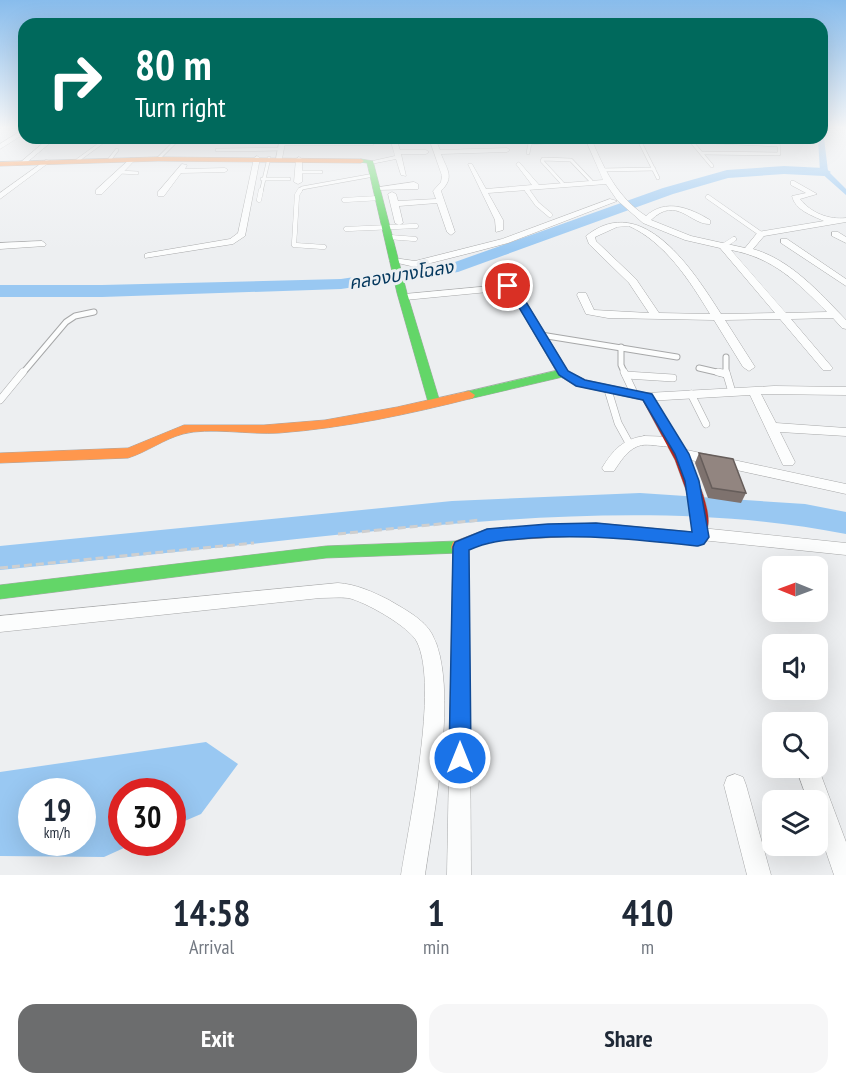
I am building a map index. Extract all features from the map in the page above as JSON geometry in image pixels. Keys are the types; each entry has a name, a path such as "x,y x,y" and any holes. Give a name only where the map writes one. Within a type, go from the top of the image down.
{"street":[{"path":"0,197 38,169"},
{"path":"99,192 123,169"},
{"path":"148,256 239,238 268,169"},
{"path":"298,182 299,169"},
{"path":"370,169 394,204 391,229"},
{"path":"389,169 379,184 391,229 395,262 434,402"},
{"path":"402,169 404,175"},
{"path":"444,169 446,176 437,185 451,232"},
{"path":"472,169 499,220 499,230"},
{"path":"523,169 537,187"},
{"path":"161,194 180,171 225,170"},
{"path":"600,170 613,196 642,219 668,232 747,251 778,262 842,321"},
{"path":"483,191 591,181 606,182"},
{"path":"794,183 813,194 795,198 800,206 832,222"},
{"path":"379,184 415,186"},
{"path":"395,262 415,264 482,247 613,196"},
{"path":"394,204 440,201"},
{"path":"642,219 674,207 686,210 707,222"},
{"path":"747,251 761,234 846,220"},
{"path":"656,316 633,281 592,242 591,236 618,224 630,224 641,228 683,268 718,317 749,367"},
{"path":"836,234 846,240"},
{"path":"784,241 846,283"},
{"path":"0,246 42,244"},
{"path":"723,246 827,368"},
{"path":"404,295 512,287 563,373 581,383 608,390 641,396 846,391"},
{"path":"582,296 590,312 597,314 782,316 842,321"},
{"path":"0,458 128,453 145,448 172,432 184,429 275,429 376,415 563,373"},
{"path":"0,592 326,552 461,547 487,535 596,529 698,539 700,528 692,481 679,448 641,396"},
{"path":"756,396 788,462"},
{"path":"771,427 846,432"},
{"path":"609,468 619,452 629,442 638,440 846,489"},
{"path":"700,528 846,549"},
{"path":"459,875 461,547"},
{"path":"0,624 320,591 349,591 387,607 424,636 433,668 434,704 413,875"},
{"path":"811,778 846,874"},
{"path":"735,785 759,875"}],"lane":[{"path":"258,200 267,169"},
{"path":"313,169 321,171"},
{"path":"549,169 564,185"},
{"path":"581,169 591,181"},
{"path":"600,170 654,169 658,178"},
{"path":"120,172 137,173"},
{"path":"263,178 288,177"},
{"path":"344,200 379,184"},
{"path":"324,247 294,245 297,195 302,188 379,184"},
{"path":"525,188 537,204 550,215"},
{"path":"708,197 761,234"},
{"path":"346,229 391,229 416,226"},
{"path":"391,229 414,239"},
{"path":"723,246 734,239"},
{"path":"0,400 66,322 75,315 94,312"},
{"path":"541,335 678,357"},
{"path":"621,347 621,364 641,396"},
{"path":"726,357 726,374 732,392"},
{"path":"699,368 726,374"},
{"path":"626,375 673,378"},
{"path":"608,390 618,423 629,442"},
{"path":"691,394 706,424"}],"path":[{"path":"0,568 265,542"}],"water":[{"path":"206,742 238,764 201,814 186,820 186,778 108,778 108,855 104,857 0,856 0,772"}],"building":[{"path":"699,453 733,459 746,493 712,488"}],"waterway":[{"name":"คลองบางโฉลง","path":"824,169 824,172 846,193"},
{"name":"คลองบางโฉลง","path":"0,291 102,291 341,284 458,267 668,191 727,174 784,170 824,172"},
{"path":"0,558 452,512 640,503 805,515 846,523"}],"traffic: fast":[{"path":"372,169 402,293 434,402"},
{"path":"469,395 563,373"},
{"path":"0,592 326,552 459,547"}],"traffic: slow":[{"path":"0,458 128,453 184,429 300,427 397,411 469,395"},
{"path":"459,547 487,535 596,529 698,539 701,537 700,528"}],"traffic: jam":[{"path":"647,397 666,428 689,476 700,528"}],"route":[{"path":"460,758 461,547 487,535 548,531 596,529 698,539 701,537 692,481 682,454 647,397 624,394 581,383 563,373 512,287 508,286"}]}
